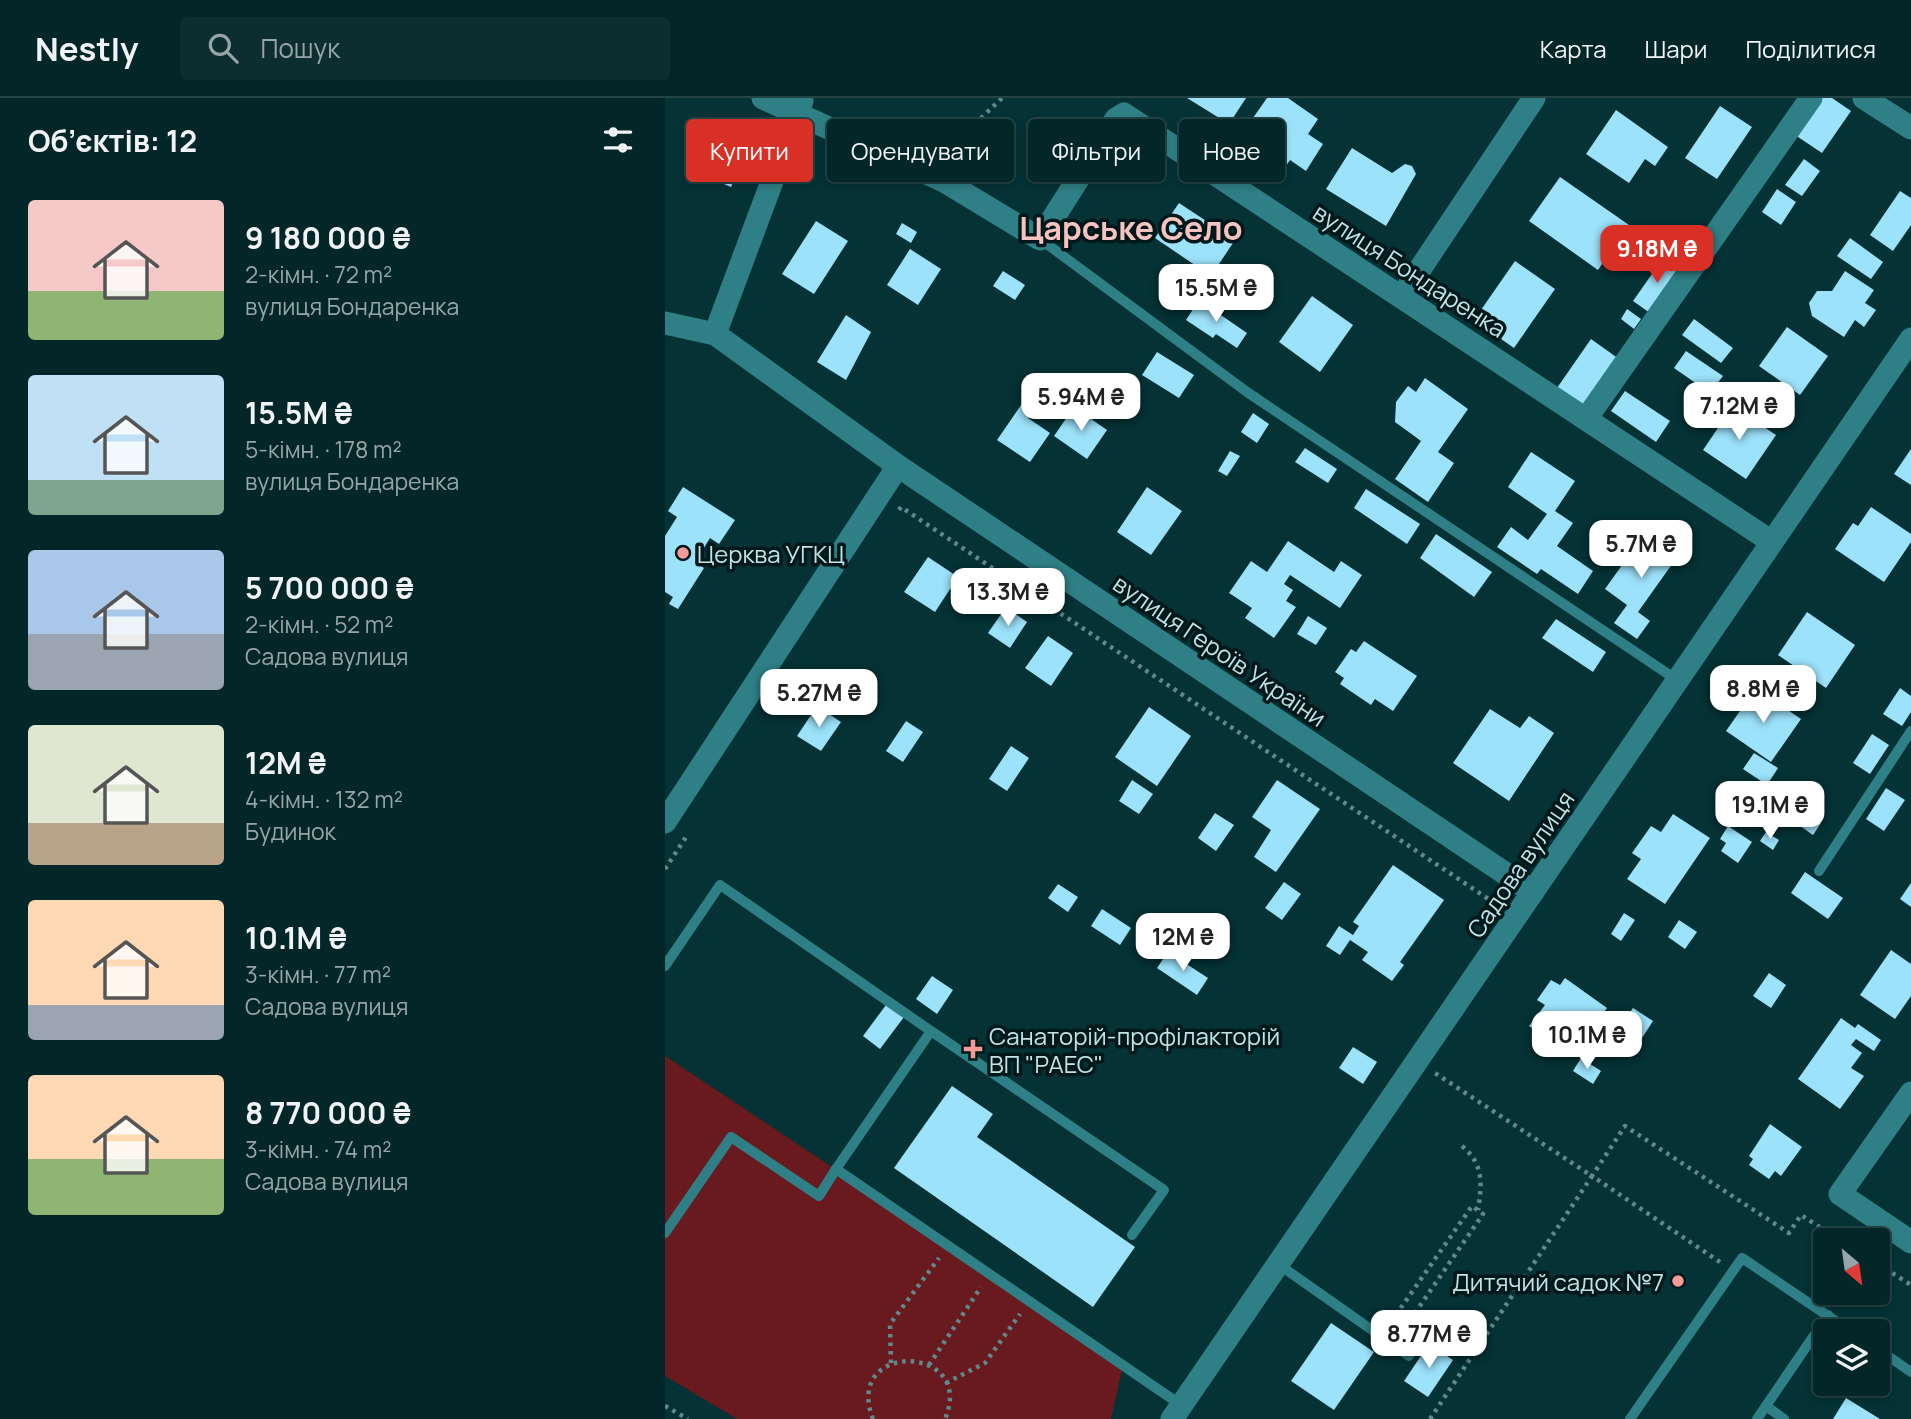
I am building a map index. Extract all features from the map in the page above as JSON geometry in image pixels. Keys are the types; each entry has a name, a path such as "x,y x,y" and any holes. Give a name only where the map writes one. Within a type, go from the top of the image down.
{"street":[{"path":"763,98 800,105 827,119"},
{"path":"1402,296 1534,98"},
{"path":"1586,419 1811,98"},
{"path":"1864,98 1911,128"},
{"path":"715,334 800,105"},
{"name":"вулиця Бондаренка","path":"1040,239 1116,119 1124,114 1772,542"},
{"path":"946,182 1040,239"},
{"name":"вулиця Героїв України","path":"665,323 715,334 898,466 1533,892"},
{"name":"Садова вулиця","path":"1177,1412 1911,339"},
{"path":"665,822 898,466"},
{"path":"1911,1093 1840,1194 1911,1242"}],"lane":[{"path":"1040,239 1247,392 1677,680"},
{"path":"1819,871 1911,731"},
{"path":"665,966 720,885 1164,1189 1132,1236"},
{"path":"665,1233 731,1137 819,1196 931,1031"},
{"path":"836,1169 1029,1301 1177,1412"},
{"path":"1630,1419 1742,1258 1834,1319"},
{"path":"1278,1264 1409,1356"},
{"path":"1757,1419 1828,1315"},
{"path":"1890,1357 1911,1372"},
{"path":"1766,1406 1784,1419"}],"path":[{"path":"980,119 1002,98"},
{"path":"893,519 901,507 1497,906"},
{"path":"665,869 688,834"},
{"path":"1417,1062 1733,1271"},
{"path":"1430,1419 1625,1126 1789,1233 1801,1216 1820,1228"},
{"path":"1462,1146 1469,1152 1481,1174 1478,1210"},
{"path":"1381,1336 1472,1206 1478,1210 1483,1214 1393,1345"},
{"path":"891,1363 890,1324 948,1246"},
{"path":"1890,1272 1911,1286"},
{"path":"929,1365 990,1275"},
{"path":"946,1384 985,1363 1029,1301"},
{"path":"873,1419 868,1394 872,1381 891,1363 904,1360 929,1365 946,1384 950,1396 945,1419"},
{"path":"665,1406 688,1419"}],"shaded area":[{"path":"665,1056 1124,1361 1111,1419 737,1419 665,1376"}],"building":[{"path":"1187,98 1246,98 1232,119 1221,119"},
{"path":"1267,98 1288,98 1318,119 1308,134 1323,144 1306,171 1290,160 1286,166 1285,119 1252,119"},
{"path":"1821,98 1832,98 1851,111 1822,153 1795,135"},
{"path":"1720,106 1752,127 1717,179 1685,158"},
{"path":"1616,110 1668,147 1655,166 1645,159 1629,183 1586,154"},
{"path":"1352,148 1392,173 1405,164 1412,166 1416,174 1386,226 1326,189"},
{"path":"1804,159 1820,171 1802,196 1785,185"},
{"path":"1560,177 1629,225 1598,270 1529,221"},
{"path":"719,182 733,182 731,187"},
{"path":"1777,189 1796,202 1781,225 1762,212"},
{"path":"1900,191 1911,198 1911,225 1893,251 1870,235"},
{"path":"1179,203 1235,240 1211,276 1155,238"},
{"path":"816,221 848,241 814,294 782,274"},
{"path":"902,223 917,232 911,243 896,234"},
{"path":"1850,238 1883,262 1871,279 1837,256"},
{"path":"910,249 941,269 918,305 887,285"},
{"path":"1664,257 1682,269 1650,313 1633,301"},
{"path":"1515,261 1555,289 1514,348 1474,320"},
{"path":"1003,271 1025,285 1015,300 993,286"},
{"path":"1845,271 1874,290 1865,303 1876,310 1864,327 1855,320 1844,337 1812,316 1809,303 1817,291 1832,291"},
{"path":"1312,296 1353,325 1320,372 1279,342"},
{"path":"1199,300 1247,333 1237,348 1216,334 1213,338 1186,320"},
{"path":"1627,309 1641,319 1634,329 1621,319"},
{"path":"846,315 871,332 846,380 817,362"},
{"path":"1694,319 1733,348 1721,363 1682,335"},
{"path":"1787,327 1828,356 1800,395 1759,366"},
{"path":"1591,339 1619,359 1585,408 1557,388"},
{"path":"1686,351 1723,376 1710,393 1674,368"},
{"path":"1157,352 1194,375 1179,398 1142,375"},
{"path":"1425,378 1468,409 1438,452 1454,463 1428,502 1395,479 1421,441 1395,422 1396,402 1408,386 1416,392"},
{"path":"1625,391 1670,421 1656,442 1611,411"},
{"path":"1026,398 1037,405 1028,418 1050,433 1030,462 997,440"},
{"path":"1733,406 1776,435 1746,479 1703,450"},
{"path":"1074,407 1107,430 1087,459 1054,436"},
{"path":"1253,413 1269,424 1257,443 1241,432"},
{"path":"1305,448 1337,469 1328,483 1295,462"},
{"path":"1911,449 1911,485 1894,474"},
{"path":"1230,451 1240,456 1227,476 1218,471"},
{"path":"1531,452 1575,481 1555,511 1573,523 1557,546 1593,571 1578,594 1541,569 1537,574 1497,547 1511,527 1528,540 1547,514 1508,487"},
{"name":"Церква УГКЦ","path":"683,487 735,520 719,544 710,538 695,562 704,568 678,609 669,604 673,597 665,592 665,536 677,517 668,511"},
{"path":"1147,487 1182,511 1151,555 1117,532"},
{"path":"1366,489 1420,524 1407,544 1354,508"},
{"path":"1871,507 1911,534 1911,542 1884,582 1835,549 1853,523 1858,526"},
{"path":"1647,530 1680,553 1638,612 1650,621 1637,639 1614,623 1627,605 1605,589"},
{"path":"1436,534 1492,572 1474,597 1420,558"},
{"path":"1288,541 1334,572 1341,561 1362,575 1340,608 1290,575 1284,584 1293,590 1286,601 1296,607 1274,638 1245,618 1252,608 1229,593 1251,561 1267,572"},
{"path":"928,557 958,577 935,612 904,592"},
{"path":"1006,607 1027,622 1010,648 988,633"},
{"path":"1807,612 1855,645 1826,688 1778,655"},
{"path":"1308,616 1327,628 1316,645 1297,634"},
{"path":"1556,619 1606,652 1593,672 1542,638"},
{"path":"1048,636 1073,653 1051,686 1025,668"},
{"path":"1364,641 1417,676 1393,711 1375,699 1371,705 1340,684 1344,678 1335,672 1351,649 1356,652"},
{"path":"1756,688 1801,719 1771,762 1726,731"},
{"path":"1900,688 1911,696 1911,712 1902,726 1883,714"},
{"path":"817,706 841,722 821,751 797,736"},
{"path":"1149,707 1191,736 1157,786 1115,757"},
{"path":"1490,709 1520,728 1529,716 1554,733 1509,801 1453,763"},
{"path":"906,721 923,732 903,762 886,751"},
{"path":"1872,734 1889,745 1870,774 1853,763"},
{"path":"1011,746 1029,758 1007,791 989,779"},
{"path":"1754,753 1778,768 1767,785 1743,769"},
{"path":"1132,780 1153,794 1139,814 1119,801"},
{"path":"1277,780 1320,809 1276,872 1254,857 1271,830 1252,817"},
{"path":"1886,788 1905,800 1884,831 1866,819"},
{"path":"1800,809 1821,823 1813,835 1793,821"},
{"path":"1215,813 1234,825 1216,851 1198,838"},
{"path":"1673,814 1710,838 1665,904 1627,879 1641,859 1632,853 1651,826 1661,832"},
{"path":"1728,826 1752,842 1738,863 1721,851 1726,843 1720,839"},
{"path":"1766,832 1779,840 1773,850 1760,841"},
{"path":"1393,865 1444,900 1400,962 1404,965 1392,981 1362,960 1368,952 1350,940 1340,955 1326,946 1339,926 1353,935 1359,926 1353,922"},
{"path":"1805,872 1843,898 1828,919 1791,893"},
{"path":"1284,882 1301,894 1282,920 1265,908"},
{"path":"1911,883 1911,907 1900,899"},
{"path":"1058,884 1078,897 1068,912 1048,898"},
{"path":"1102,909 1131,928 1120,945 1091,926"},
{"path":"1624,913 1635,920 1621,941 1611,934"},
{"path":"1679,920 1697,932 1685,949 1668,937"},
{"path":"1891,950 1911,964 1911,996 1895,1019 1860,995"},
{"path":"1168,952 1208,978 1197,995 1157,968"},
{"path":"1769,973 1786,985 1771,1008 1753,996"},
{"path":"932,976 953,990 937,1014 916,999"},
{"path":"1565,978 1607,1008 1589,1033 1579,1026 1563,1050 1529,1026 1545,1005 1537,1000 1551,980 1560,985"},
{"path":"886,1005 904,1017 880,1049 863,1036"},
{"path":"1633,1008 1653,1021 1642,1038 1622,1024"},
{"path":"1841,1018 1855,1028 1858,1024 1881,1040 1874,1051 1856,1039 1851,1045 1862,1053 1851,1068 1864,1076 1840,1109 1798,1079"},
{"path":"1353,1047 1377,1062 1363,1084 1339,1068"},
{"path":"1581,1058 1601,1071 1593,1084 1573,1071"},
{"path":"952,1086 993,1114 977,1137 1135,1247 1093,1307 894,1168"},
{"path":"1770,1124 1802,1147 1781,1176 1775,1171 1769,1179 1749,1165 1753,1159 1749,1156"},
{"path":"1331,1323 1374,1352 1334,1410 1291,1381"},
{"path":"1429,1344 1453,1360 1428,1397 1404,1381"},
{"path":"1846,1398 1880,1419 1833,1419"}],"place":[{"name":"Церква УГКЦ","path":"683,553"},
{"name":"Санаторій-профілакторій ВП \"РАЕС\"","path":"973,1049"},
{"name":"Дитячий садок №7","path":"1678,1281"}],"district":[{"name":"Царське Село","path":"1131,228"}]}
